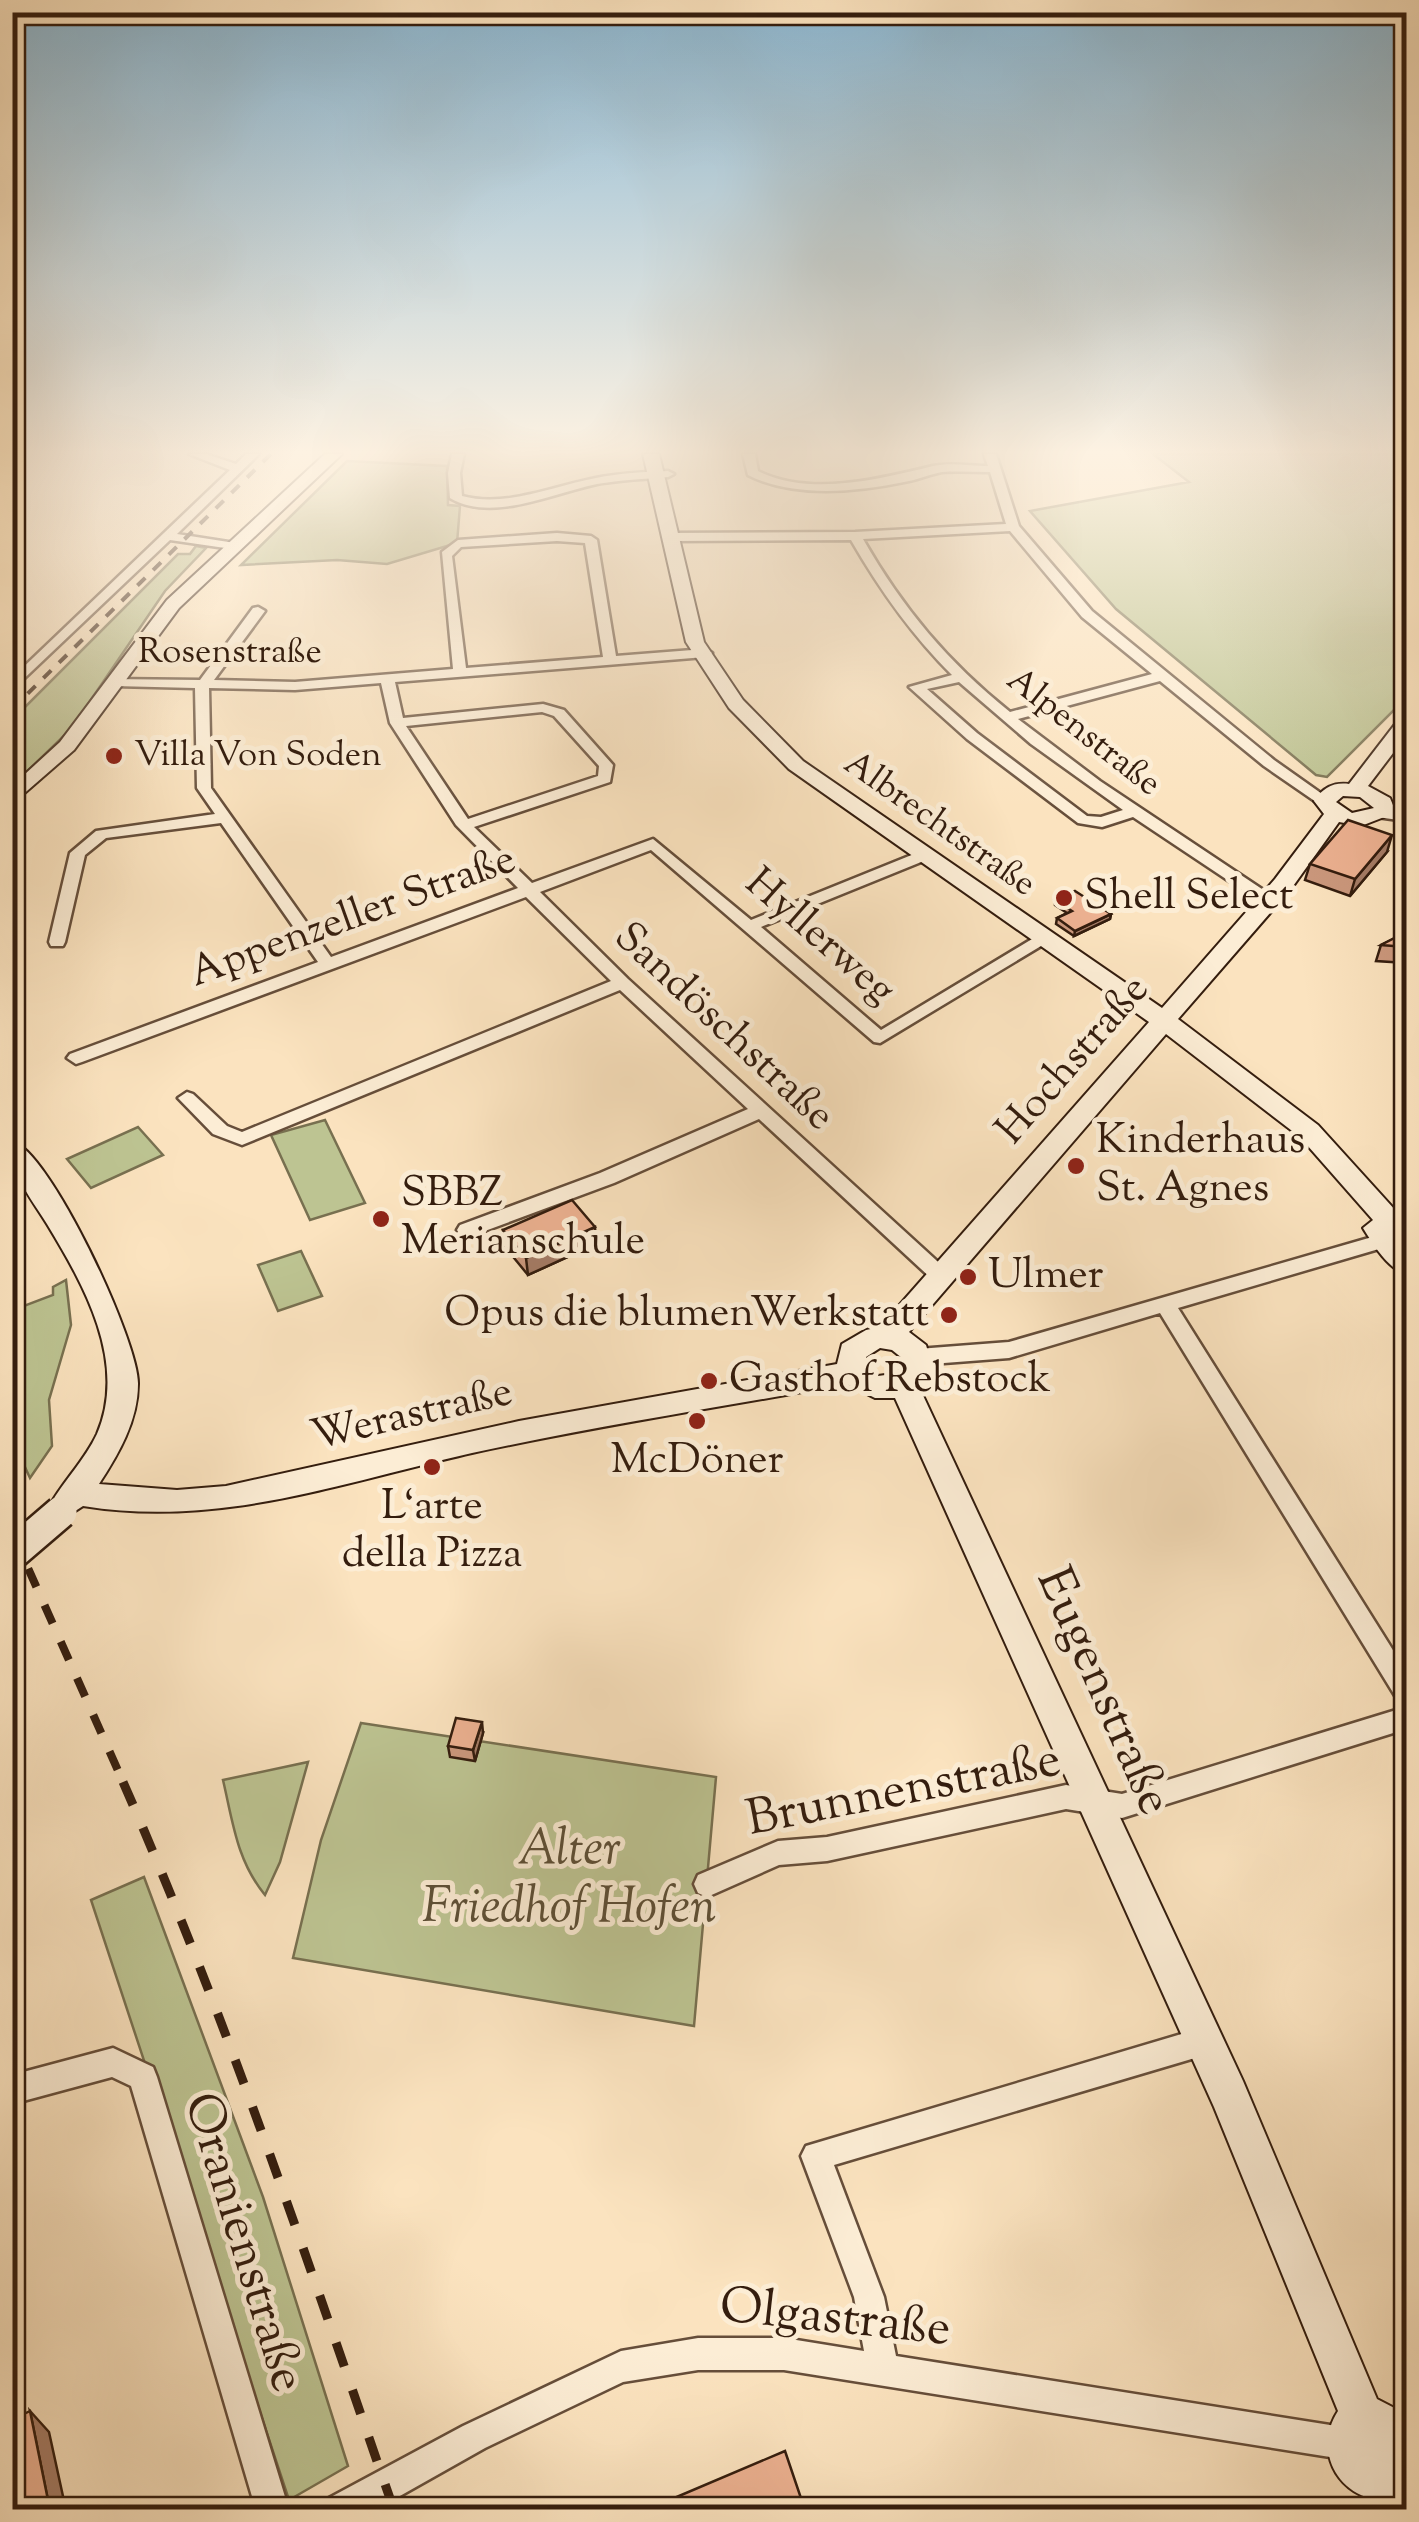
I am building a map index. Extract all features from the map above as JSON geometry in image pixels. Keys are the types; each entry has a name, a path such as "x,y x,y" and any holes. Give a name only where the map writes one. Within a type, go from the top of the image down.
{"main road":[{"path":"12,798 67,746 173,604 208,572"},
{"name":"Albrechtstraße","path":"687,572 708,645 705,654 736,704 796,764 1166,1018 1273,1106 1275,1117 1399,1238 1406,1264"},
{"name":"Hochstraße","path":"888,1337 1268,900 1320,837 1337,798 1374,769 1406,723"},
{"path":"1337,798 1381,804 1374,769"},
{"path":"1337,798 1359,820"},
{"name":"Hochstraße","path":"1320,837 1359,820 1381,804"},
{"path":"12,1149 63,1226 92,1284 120,1360 124,1383 112,1430 68,1503 12,1554"},
{"path":"888,1337 911,1347 911,1372 873,1387 853,1372 850,1362 856,1346 888,1337"},
{"name":"Werastraße","path":"68,1503 161,1503 253,1496 472,1442 853,1372"},
{"name":"Eugenstraße","path":"911,1372 1090,1800 1205,2041 1280,2211 1356,2432 1364,2474 1396,2475"}],"street":[{"path":"12,686 134,572"},
{"path":"447,572 460,673"},
{"path":"597,572 610,661"},
{"name":"Alpenstraße","path":"875,572 894,604 963,677 1009,716 1133,812 1268,900"},
{"path":"1052,572 1088,614 1289,777 1337,798"},
{"path":"258,612 202,687 204,788 328,965"},
{"name":"Rosenstraße","path":"114,682 202,687 388,680 705,654"},
{"path":"1009,716 1162,676"},
{"path":"963,677 916,687 972,736 1082,820 1102,822 1133,812"},
{"name":"Sandöschstraße","path":"388,680 397,723 464,824 526,892 941,1276"},
{"path":"397,723 543,708 559,713 606,765 604,778 464,824"},
{"path":"1381,804 1406,813"},
{"path":"57,942 78,853 100,834 222,818"},
{"name":"Appenzeller Straße","path":"76,1058 653,844"},
{"name":"Hyllerweg","path":"653,844 880,1038 1048,937"},
{"path":"750,926 925,855"},
{"path":"188,1098 220,1130 242,1139 622,984"},
{"path":"466,1230 607,1178 762,1110"},
{"path":"911,1372 1008,1350 1399,1238"},
{"path":"1165,1305 1406,1691"},
{"name":"Brunnenstraße","path":"708,1884 778,1853 828,1849 1066,1798 1122,1806 1406,1718"},
{"path":"883,2369 869,2297 816,2156 1205,2041"},
{"name":"Oranienstraße","path":"12,2090 113,2062 142,2077 273,2510"},
{"name":"Olgastraße","path":"341,2510 474,2437 621,2367 698,2354 767,2354 1356,2432"}],"green space":[{"path":"160,572 183,572 165,591 71,729 13,785 13,719"},
{"path":"1083,572 1406,572 1406,698 1327,777 1316,775 1116,609"},
{"path":"325,1120 365,1203 310,1220 271,1135"},
{"path":"138,1127 163,1155 91,1188 67,1159"},
{"path":"301,1251 322,1296 278,1311 258,1265"},
{"path":"66,1280 71,1325 49,1400 52,1446 30,1478 13,1441 13,1310 53,1295 53,1287"},
{"name":"Alter Friedhof Hofen","path":"361,1723 716,1777 694,2026 293,1958 321,1840"},
{"path":"308,1762 280,1862 265,1895 242,1855 223,1780"},
{"path":"144,1877 263,2197 348,2466 289,2500 91,1900"}],"building":[{"path":"1348,820 1392,835 1355,879 1310,864"},
{"path":"1075,891 1111,914 1075,931 1057,918 1072,911 1055,900"},
{"path":"1406,932 1406,947 1381,945"},
{"path":"572,1200 595,1227 526,1258 503,1230"},
{"path":"456,1718 482,1722 473,1750 448,1746"},
{"path":"30,2411 50,2510 12,2510 12,2420"},
{"path":"785,2451 805,2510 646,2510"}],"railway":[{"path":"12,709 151,572"},
{"path":"12,1532 124,1784"},
{"path":"123,1782 232,2052 394,2510"}],"place":[{"name":"Villa Von Soden","path":"114,756"},
{"name":"Shell Select","path":"1064,898"},
{"name":"Kinderhaus St. Agnes","path":"1076,1166"},
{"name":"SBBZ Merianschule","path":"381,1219"},
{"name":"Ulmer","path":"968,1277"},
{"name":"Opus die blumenWerkstatt","path":"949,1315"},
{"name":"Gasthof Rebstock","path":"709,1381"},
{"name":"McDöner","path":"697,1421"},
{"name":"L‘arte della Pizza","path":"432,1467"}]}
